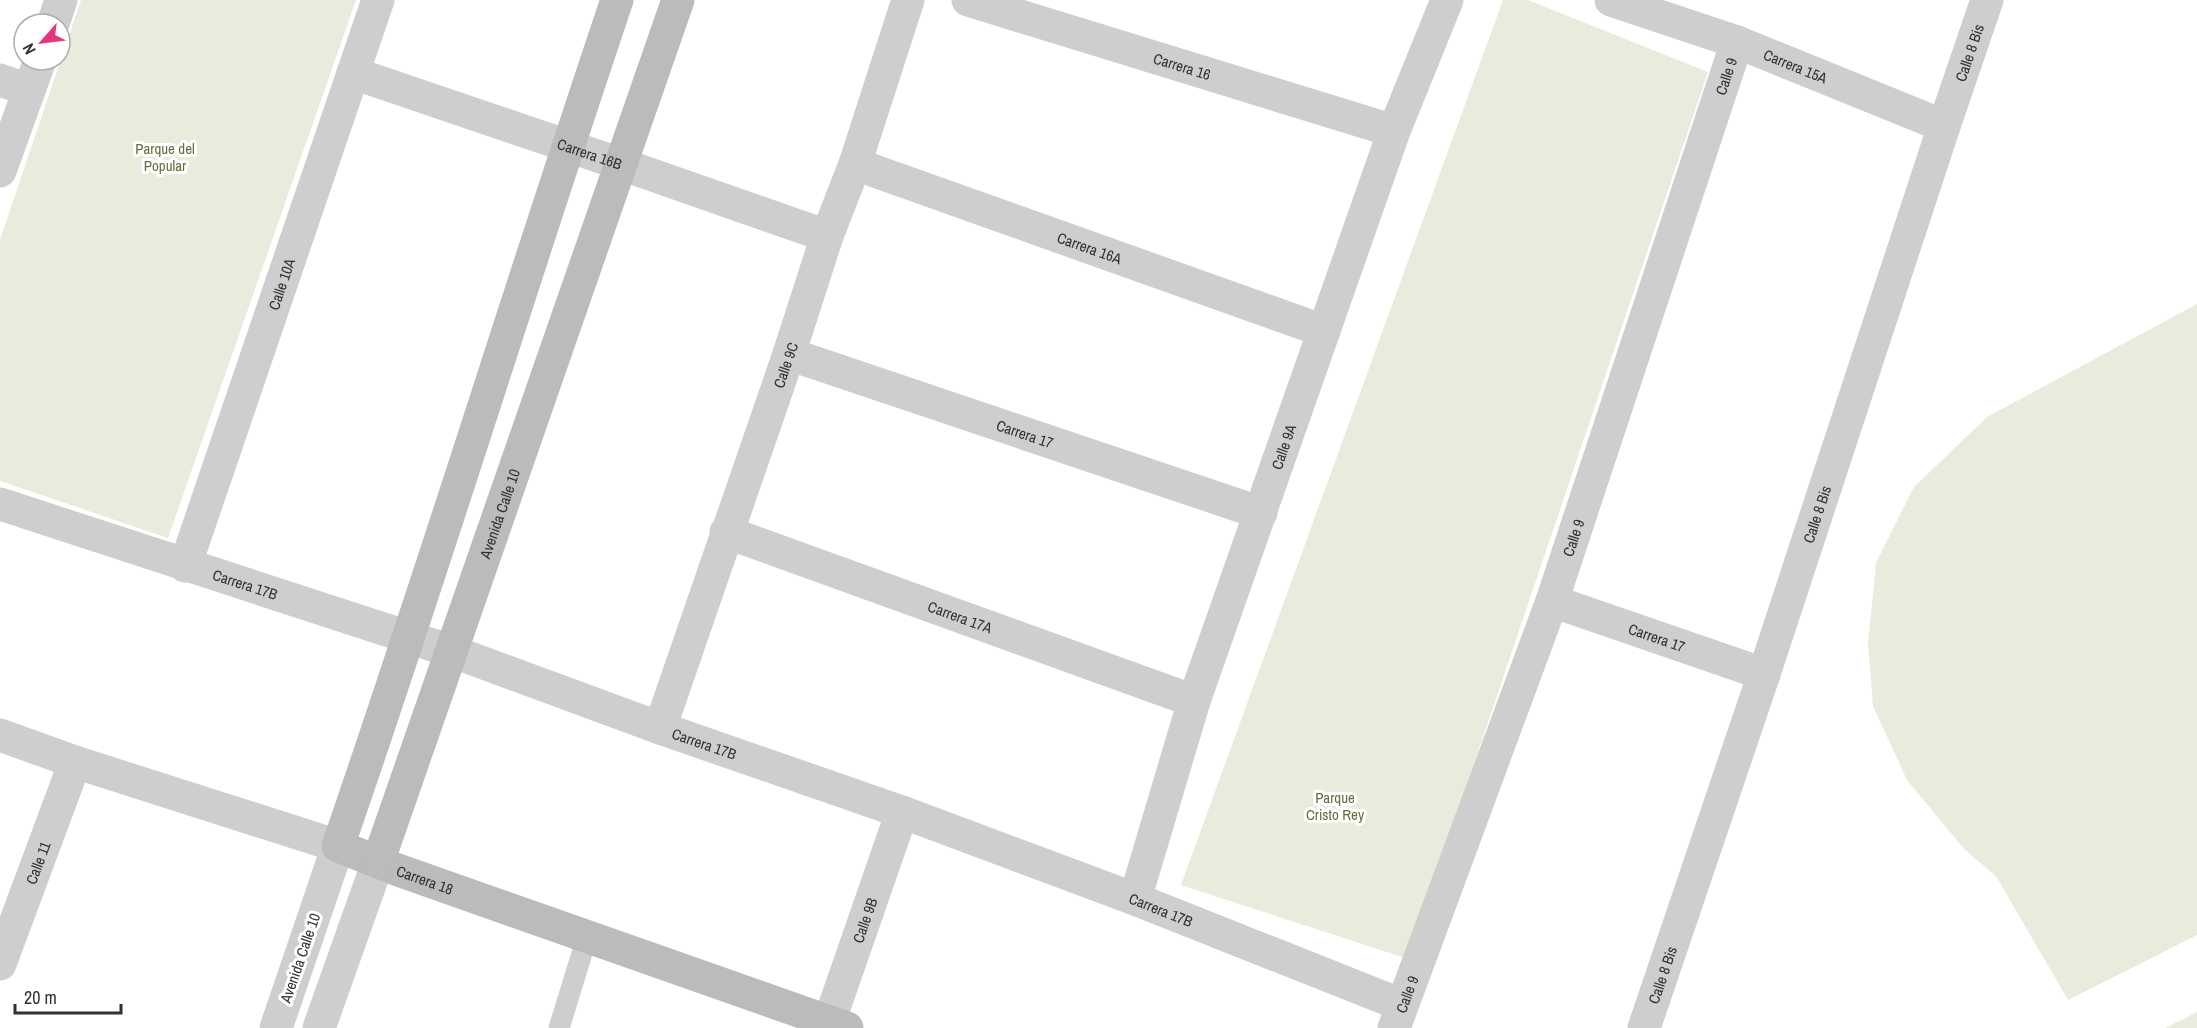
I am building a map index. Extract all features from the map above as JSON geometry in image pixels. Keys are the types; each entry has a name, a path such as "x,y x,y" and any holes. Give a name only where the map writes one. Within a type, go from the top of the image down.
{"main road":[{"name":"Avenida Calle 10","path":"338,846 410,637 567,147 617,0"},
{"name":"Avenida Calle 10","path":"378,862 678,0"},
{"name":"Carrera 18","path":"338,846 834,1026"}],"street":[{"name":"Calle 10A","path":"185,566 378,0"},
{"name":"Calle 9C","path":"660,728 789,354 827,236 855,164 908,0"},
{"name":"Carrera 16","path":"968,0 1394,131"},
{"name":"Calle 9A","path":"1135,899 1194,701 1394,131 1447,0"},
{"name":"Carrera 15A","path":"1611,0 1737,42 1944,126"},
{"name":"Calle 8 Bis","path":"1644,1028 1988,0"},
{"name":"Calle 9","path":"1398,1016 1552,601 1737,42"},
{"path":"0,171 14,85 28,72"},
{"name":"Carrera 16B","path":"353,74 827,236"},
{"name":"Carrera 16A","path":"855,164 1324,331"},
{"name":"Carrera 17","path":"789,354 1261,513"},
{"name":"Carrera 17B","path":"0,504 185,566 410,637 660,728 902,812 1135,899 1398,1016"},
{"name":"Carrera 17A","path":"726,532 1194,701"},
{"name":"Carrera 17","path":"1552,601 1764,674"},
{"name":"Carrera 18","path":"0,735 75,762 310,839 338,846"},
{"name":"Calle 11","path":"0,964 75,762"},
{"name":"Calle 9B","path":"834,1026 902,812"},
{"name":"Avenida Calle 10","path":"276,1028 338,846"},
{"name":"Avenida Calle 10","path":"319,1028 378,862"}],"lane":[{"path":"559,1028 587,936"}],"green space":[{"name":"Parque del Popular","path":"81,0 356,0 168,538 0,481 0,240 57,72 72,72 72,27"},
{"name":"Parque Cristo Rey","path":"1503,0 1528,0 1708,72 1408,959 1181,885"},
{"path":"2197,304 2197,935 2068,1000 1996,876 1965,850 1907,780 1873,706 1868,644 1876,563 1914,487 1987,417"},
{"path":"2197,1012 2197,1028 2165,1028"}]}
